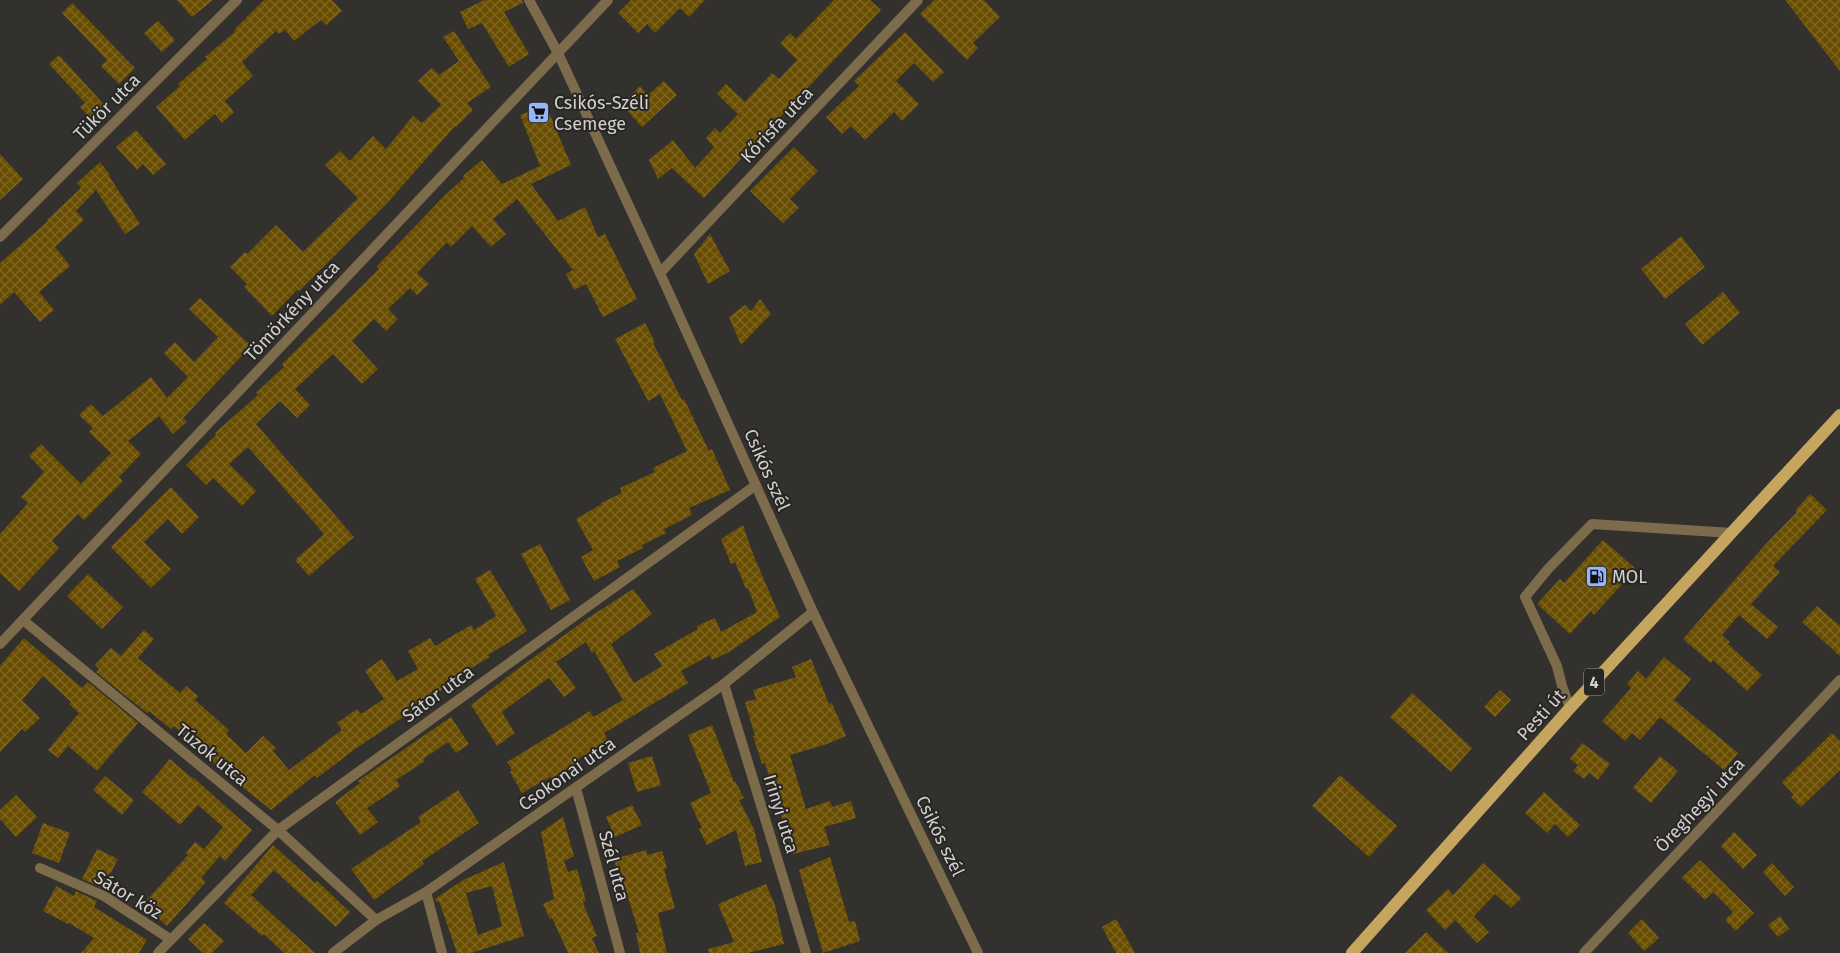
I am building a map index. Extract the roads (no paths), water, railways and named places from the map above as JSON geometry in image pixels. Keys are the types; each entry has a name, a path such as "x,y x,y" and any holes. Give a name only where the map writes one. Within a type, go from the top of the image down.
{"main road":[{"name":"Pesti út","path":"1352,953 1570,708 1840,415"}],"street":[{"name":"Tükör utca","path":"0,237 237,0"},
{"name":"Csikós szél","path":"529,0 558,53 813,612 978,953"},
{"name":"Tömörkény utca","path":"0,644 608,0"},
{"name":"Kőrisfa utca","path":"660,273 918,0"},
{"name":"Sátor utca","path":"158,953 278,830 756,485"},
{"path":"1570,708 1557,666 1525,597 1548,569 1592,524 1732,533"},
{"name":"Csokonai utca","path":"333,953 376,920 426,892 724,684 813,612"},
{"name":"Túzok utca","path":"23,620 278,830 376,920"},
{"name":"Öreghegyi utca","path":"1584,953 1840,680"},
{"name":"Irinyi utca","path":"724,684 806,953"},
{"name":"Szél utca","path":"576,788 620,953"},
{"name":"Sátor köz","path":"40,868 104,896 170,939"},
{"path":"426,892 442,953"}],"place":[{"name":"Csikós-Széli Csemege","path":"538,113"},
{"name":"MOL","path":"1596,577"}]}
